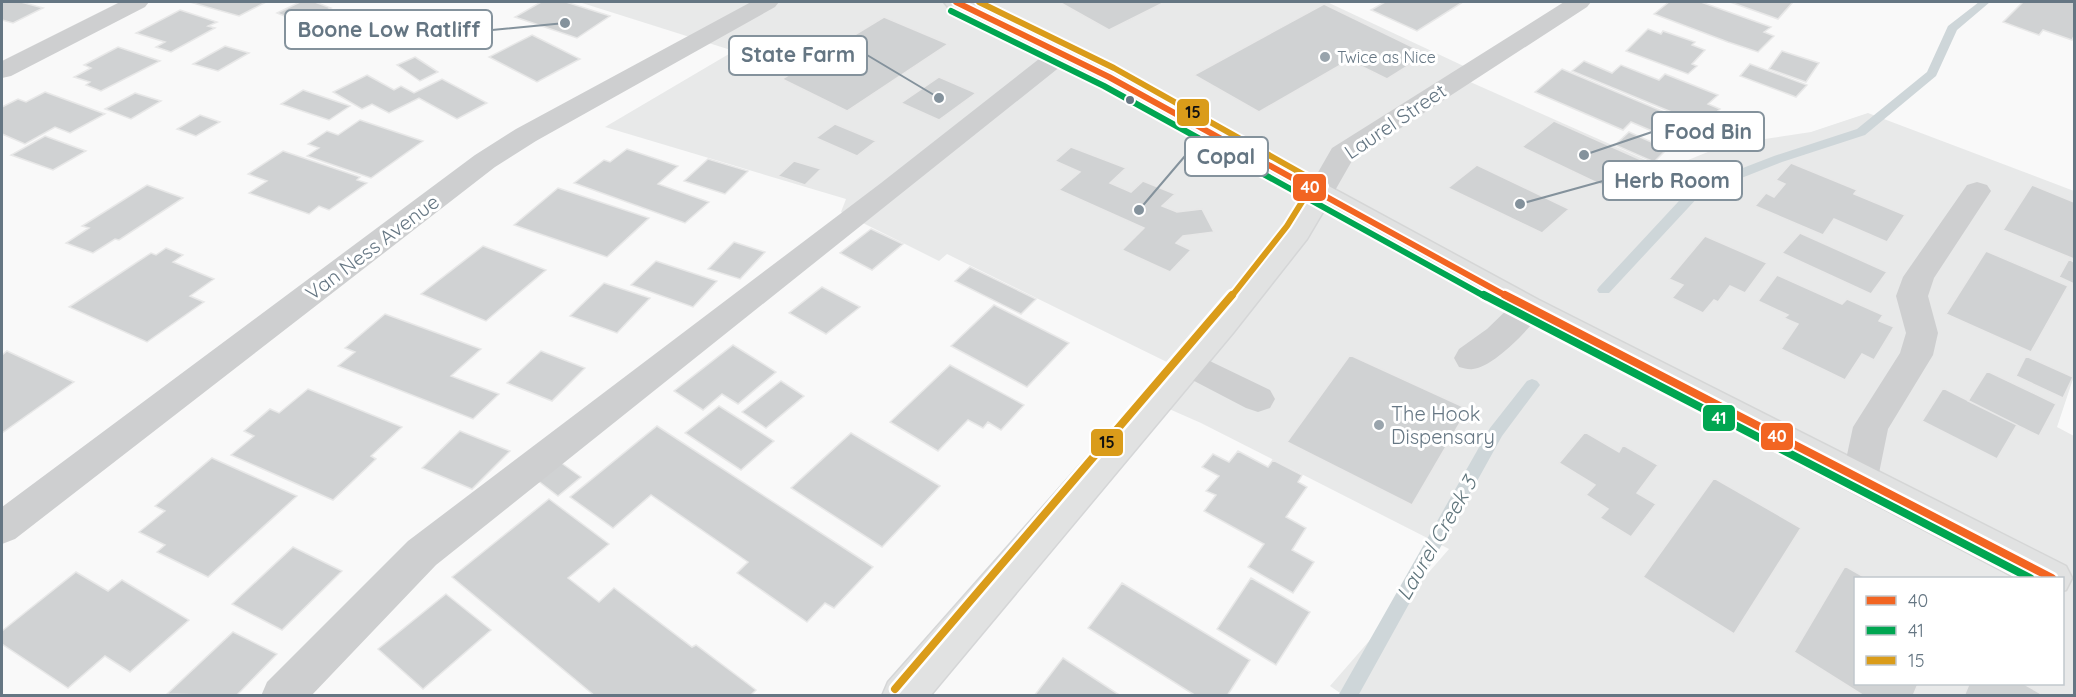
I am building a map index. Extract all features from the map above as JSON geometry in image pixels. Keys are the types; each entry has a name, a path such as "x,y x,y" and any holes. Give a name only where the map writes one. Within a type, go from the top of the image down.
{"main road":[{"path":"956,2 1062,53 1528,308 2048,577"},
{"name":"Laurel Street","path":"903,696 1189,363 1296,232 1319,195"}],"street":[{"path":"2,71 137,2"},
{"name":"Van Ness Avenue","path":"2,528 485,161 526,135 767,2"},
{"name":"Laurel Street","path":"1319,195 1342,154 1579,2"},
{"path":"282,696 422,553 882,196 1062,53"},
{"path":"1860,478 1870,427 1916,355 1922,333 1912,296 1919,277 1977,190"},
{"path":"1472,358 1499,337 1528,308"},
{"path":"1189,363 1258,399"}],"shaded area":[{"path":"579,2 1327,2 1470,69 1459,77 1666,169 1725,145 1811,132 1868,113 2074,191 2074,376 2057,427 2074,436 2074,695 1343,695 1330,686 1449,549 1201,423 1151,401 1175,366 947,254 939,261 841,212 846,199 605,127 734,51"}],"building":[{"path":"2,2 21,2 43,8 13,23 2,20"},
{"path":"266,2 239,16 193,3"},
{"path":"300,2 315,2 331,8 301,23 277,13"},
{"path":"541,2 566,2 610,16 577,38 515,17"},
{"path":"1059,2 1165,2 1109,30"},
{"path":"1385,2 1463,2 1417,31 1371,10"},
{"path":"1669,2 1701,2 1771,27 1764,32 1774,36 1758,52 1654,14"},
{"path":"1730,2 1793,2 1778,19"},
{"path":"2023,2 2074,2 2072,40 2043,30 2039,35 2003,22"},
{"name":"Twice as Nice","path":"1324,4 1427,54 1387,79 1349,60 1259,112 1194,75"},
{"path":"180,10 217,22 208,26 215,28 171,52 156,47 165,42 136,33"},
{"path":"884,17 948,44 847,111 782,79"},
{"path":"1648,29 1661,34 1663,31 1695,42 1692,45 1705,50 1692,64 1697,66 1688,74 1626,51"},
{"path":"532,35 580,59 537,82 489,57"},
{"path":"225,46 249,53 218,71 193,64"},
{"path":"118,47 160,61 101,91 86,85 90,82 74,77 91,68 84,65"},
{"path":"1782,51 1819,63 1806,82 1769,69"},
{"path":"415,57 438,72 420,81 397,65"},
{"path":"1584,61 1612,73 1621,65 1659,80 1665,74 1718,95 1708,104 1720,109 1703,125 1572,71"},
{"path":"1750,64 1807,85 1796,97 1740,76"},
{"path":"1562,69 1676,117 1669,123 1684,129 1673,140 1631,122 1623,130 1535,92"},
{"path":"367,75 394,90 401,86 414,93 442,79 487,103 457,119 419,98 389,113 372,104 362,109 333,92"},
{"path":"939,77 976,93 939,120 901,103"},
{"path":"303,90 350,106 329,120 281,104"},
{"path":"45,92 105,114 70,133 55,127 25,144 2,134 2,107 18,99 26,102"},
{"path":"135,93 161,101 131,119 105,109"},
{"path":"200,115 220,122 196,136 177,129"},
{"path":"360,120 423,141 371,178 307,156 319,148 308,144 327,131 338,135"},
{"path":"1554,121 1648,163 1616,192 1522,147"},
{"path":"835,124 876,141 857,156 816,138"},
{"path":"1629,132 1667,149 1654,162 1615,145"},
{"path":"45,136 86,151 53,170 11,155"},
{"path":"1071,147 1126,168 1110,183 1131,192 1143,181 1175,194 1162,206 1177,212 1202,209 1214,232 1183,236 1176,243 1191,250 1170,272 1122,250 1144,228 1059,190 1080,172 1055,161"},
{"path":"627,149 678,166 658,184 709,202 685,223 574,183 604,160 610,162"},
{"path":"283,151 360,177 357,180 367,183 329,210 319,206 309,214 249,193 267,181 248,174"},
{"path":"708,159 748,171 725,194 684,181"},
{"path":"794,161 821,169 805,185 778,176"},
{"path":"1791,163 1857,190 1854,194 1905,215 1887,242 1834,219 1823,235 1755,206 1766,193 1774,197 1785,184 1776,180"},
{"path":"1477,165 1569,209 1542,233 1448,188"},
{"path":"147,185 183,198 119,240 115,239 93,253 66,243 89,228 82,226"},
{"path":"2032,185 2074,202 2074,259 2003,230"},
{"path":"558,188 649,218 607,257 514,225"},
{"path":"871,229 903,244 872,270 840,253"},
{"path":"1800,233 1887,272 1871,294 1782,253"},
{"path":"1705,236 1767,263 1745,293 1730,286 1718,302 1714,300 1703,313 1672,298 1683,285 1669,279"},
{"path":"734,242 765,252 740,279 708,269"},
{"path":"483,246 546,270 486,321 421,294"},
{"path":"166,248 183,255 173,262 214,279 190,296 204,302 147,342 69,307 151,253 156,255"},
{"path":"1986,251 2068,286 2031,352 1946,314"},
{"path":"2069,259 2074,262 2074,284 2059,277"},
{"path":"656,261 717,281 693,307 631,285"},
{"path":"970,267 1036,299 1021,314 955,281"},
{"path":"1777,275 1842,304 1847,299 1883,315 1879,321 1894,327 1874,360 1862,354 1845,380 1781,349 1798,324 1784,318 1788,315 1758,301"},
{"path":"604,283 650,298 617,333 570,316"},
{"path":"822,287 860,307 826,334 789,313"},
{"path":"994,305 1069,343 1027,387 951,346"},
{"path":"385,314 481,349 451,376 499,394 473,419 338,366 355,352 345,348"},
{"path":"733,345 776,372 738,404 722,394 703,410 674,391"},
{"path":"7,351 74,382 2,433 2,355"},
{"path":"541,351 585,368 552,401 507,383"},
{"name":"The Hook Dispensary","path":"1350,355 1468,409 1412,505 1287,442"},
{"path":"2026,356 2073,377 2063,398 2016,376"},
{"path":"950,365 1024,405 1001,430 988,422 983,428 968,420 938,451 890,422"},
{"path":"1987,371 2056,404 2039,436 1968,401"},
{"path":"781,381 804,396 766,428 742,412"},
{"path":"1943,388 2017,425 1997,459 1922,421"},
{"path":"308,389 402,427 371,456 376,459 333,500 231,455 254,436 244,431 270,409 279,413"},
{"path":"719,406 774,441 741,470 685,433"},
{"path":"657,426 873,567 834,608 825,603 807,622 737,573 748,562 651,495 613,528 570,497"},
{"path":"460,431 510,451 472,489 422,468"},
{"path":"1585,432 1619,452 1623,445 1658,465 1637,493 1656,504 1631,537 1600,518 1608,509 1586,495 1595,485 1559,463"},
{"path":"851,433 940,486 882,547 791,488"},
{"path":"1238,451 1268,467 1273,460 1302,475 1298,482 1307,487 1286,517 1306,528 1292,550 1314,562 1293,593 1248,567 1264,544 1204,511 1216,495 1206,491 1219,476 1202,467 1213,454 1229,462"},
{"path":"212,458 297,496 208,577 157,552 165,545 139,532 165,511 155,506"},
{"path":"560,462 581,477 558,496 537,480"},
{"path":"1714,478 1801,528 1734,634 1643,577"},
{"path":"549,499 609,544 568,578 599,602 614,588 692,647 696,645 756,690 750,696 595,696 452,577"},
{"path":"293,547 342,571 282,630 232,604"},
{"path":"1845,566 1864,577 1854,577 1854,685 1918,685 1913,696 1864,696 1794,652"},
{"path":"76,572 108,591 122,580 189,620 130,672 105,656 68,688 2,644 2,631"},
{"path":"1251,578 1310,612 1276,665 1217,629"},
{"path":"1122,583 1250,660 1227,696 1196,696 1088,628"},
{"path":"446,594 491,630 423,689 378,649"},
{"path":"233,632 277,654 236,696 167,694"},
{"path":"1063,658 1121,696 1034,696"},
{"path":"1969,685 2026,685 2045,696 1964,696"}],"waterway":[{"path":"1604,290 1696,191 1778,159 1861,132 1932,74 1952,28 1985,2"},
{"name":"Laurel Creek 3","path":"1347,696 1496,432 1532,385"}],"transit line":[{"name":"40","path":"956,2 1109,77 1528,308 2050,577"},
{"name":"15","path":"979,2 1114,68 1324,186"},
{"name":"41","path":"951,11 1104,86 1523,317 2028,577"},
{"name":"15","path":"895,689 1214,318 1287,226 1310,189"}],"place":[{"name":"Boone Low Ratliff","path":"565,23"},
{"name":"Twice as Nice","path":"1325,57"},
{"name":"State Farm","path":"939,98"},
{"name":"Food Bin","path":"1584,155"},
{"name":"Herb Room","path":"1520,204"},
{"name":"Copal","path":"1139,210"},
{"name":"The Hook Dispensary","path":"1379,425"}]}
